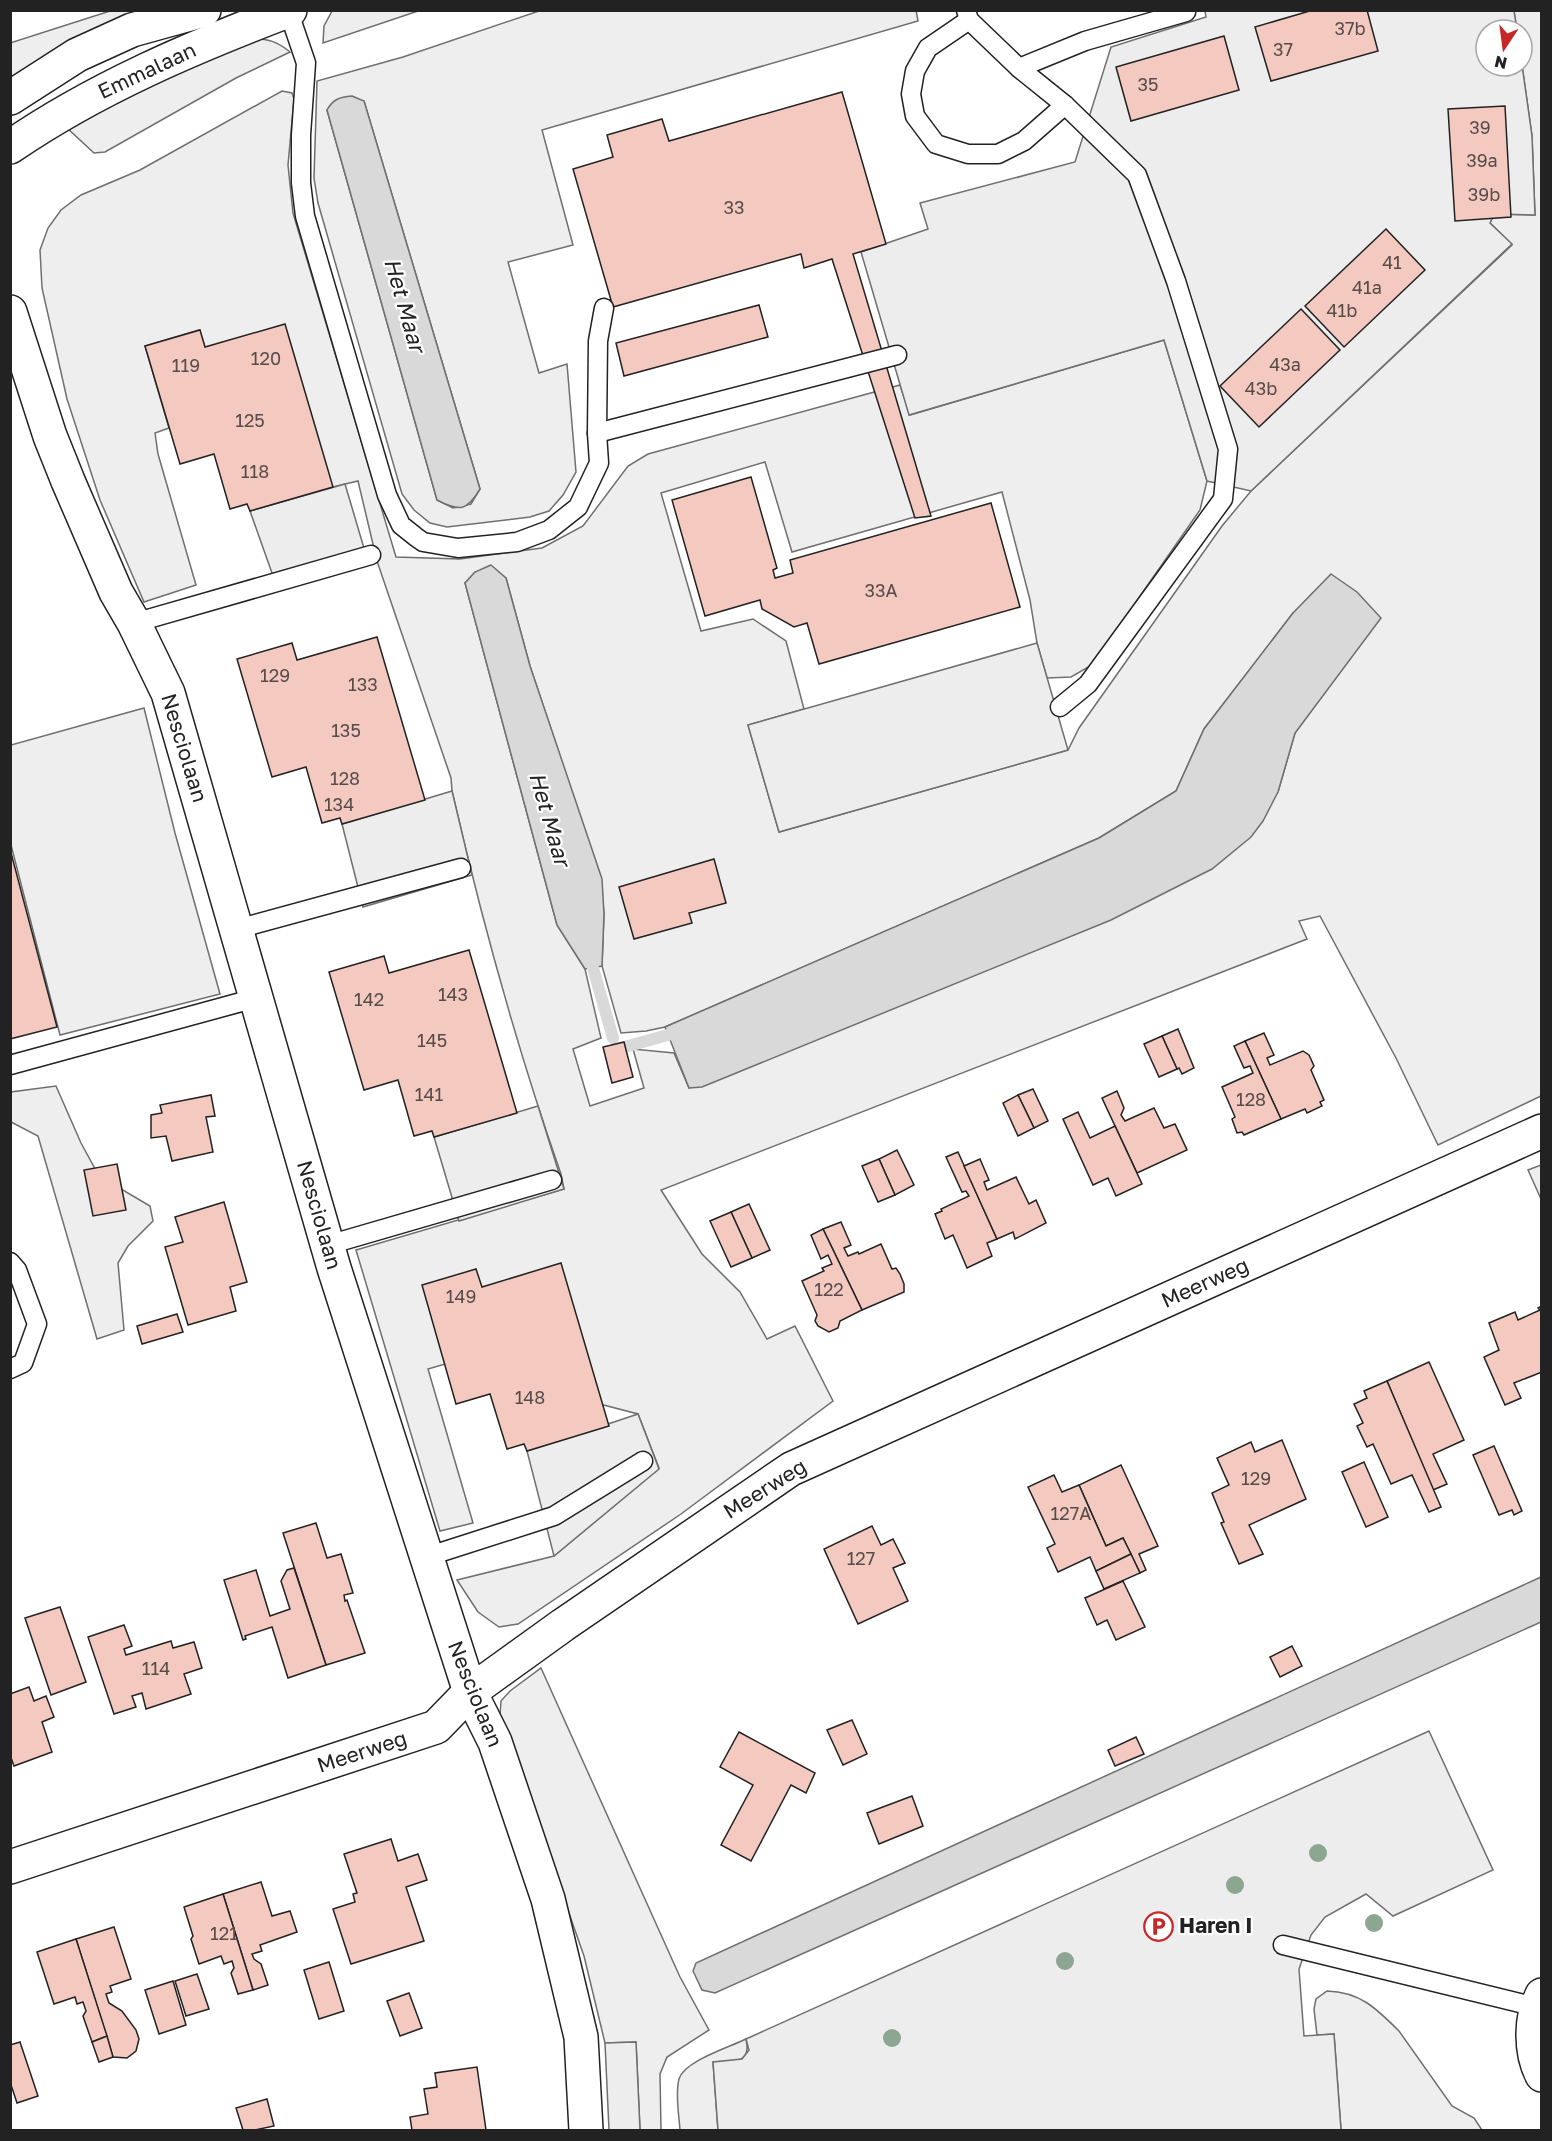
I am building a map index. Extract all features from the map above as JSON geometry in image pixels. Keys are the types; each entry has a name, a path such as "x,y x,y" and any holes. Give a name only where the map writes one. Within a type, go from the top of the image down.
{"street":[{"name":"Emmalaan","path":"10,98 77,56 132,30 204,10"},
{"name":"Emmalaan","path":"10,147 46,122 101,92 223,35 289,11"},
{"name":"Nesciolaan","path":"10,312 53,445 116,592 134,623 168,693 328,1245 426,1557 470,1692 495,1742 549,1899 581,2037 586,2130"},
{"name":"Meerweg","path":"10,1867 436,1727 470,1692 563,1625 791,1469 1542,1131"},
{"path":"1539,2001 1533,2020 1537,2065 1542,2075"}],"lane":[{"path":"289,11 306,63 301,135 301,183 305,216 387,495 401,525 423,542 458,548 517,542 549,530 578,507 599,463 598,341 604,308"},
{"path":"1019,68 1085,41 1186,12"},
{"path":"1060,707 1088,684 1222,499 1228,449 1176,281 1137,176 1065,105 1019,68 968,15 928,48 915,71 911,94 915,116 936,144 968,154 998,154 1024,141 1065,105"},
{"path":"597,433 897,355"},
{"path":"134,623 371,555"},
{"path":"237,929 461,868"},
{"path":"10,1065 256,998"},
{"path":"328,1245 552,1180"},
{"path":"10,1262 17,1270 37,1324 23,1363 10,1369"},
{"path":"426,1557 554,1516 643,1461"},
{"path":"1282,1945 1539,2001"}],"shaded area":[{"path":"332,10 418,11 323,43 324,26"},
{"path":"916,10 918,21 542,130 573,245 508,262 539,373 567,364 576,472 563,495 549,511 530,517 447,527 430,523 414,510 402,494 318,203 314,178 317,81 403,57 539,11","holes":["364,101 480,489 471,504 453,508 437,500 327,110"]},
{"path":"110,11 159,11 18,83 11,75 10,43"},
{"path":"1205,11 1514,11 1515,18 1474,18 1474,78 1524,78 1532,136 1535,215 1494,214 1490,223 1512,244 1251,491 1207,481 1164,340 909,415 861,252 928,229 920,203 1075,162 1111,47 1206,17"},
{"path":"1514,11 1541,11 1541,1096 1438,1145 1396,1058 1320,916 1299,921 1307,939 661,1190 702,1254 740,1292 767,1339 795,1326 833,1401 681,1514 518,1624 499,1627 478,1612 457,1580 554,1556 659,1468 638,1414 445,1364 428,1369 473,1523 440,1531 356,1250 564,1189 501,984 463,840 451,778 377,561 358,481 333,487 205,347 199,330 145,346 169,428 155,433 158,454 196,585 144,602 100,500 67,399 42,288 40,250 48,228 61,210 81,195 140,170 282,91 292,93 294,99 288,165 293,213 396,557 460,559 542,548 583,526 628,466 648,454 900,385 910,415 1164,340 1207,481 1200,510 1092,665 1071,677 1047,678 1037,643 1030,600 1002,492 792,552 765,462 661,493 701,631 753,619 786,641 804,709 748,725 779,832 1068,750 1079,728 1222,526 1251,491 1512,245 1490,223 1494,214 1535,215 1532,136 1524,78 1534,78 1534,18 1515,18","holes":["475,572 506,578 530,666 601,879 604,914 602,966 621,1033 665,1027 1099,838 1176,791 1204,729 1293,613 1380,618 1295,733 1278,792 689,1088 674,1053 633,1049 644,1088 590,1106 573,1049 601,1038 585,969 557,925 465,583"]},
{"path":"252,38 273,42 290,52 236,78 105,152 94,153 66,127 96,108"},
{"path":"345,484 369,565 278,590 250,511"},
{"path":"1037,643 1068,750 779,832 748,725"},
{"path":"144,708 175,833 220,994 60,1035 11,845 11,745"},
{"path":"452,791 472,875 363,907 342,824"},
{"path":"56,1086 81,1143 99,1176 150,1206 153,1221 128,1246 118,1263 124,1330 97,1339 38,1136 11,1122 11,1092"},
{"path":"538,1106 564,1189 459,1221 434,1137"},
{"path":"1541,1165 1541,1199 1528,1170"},
{"path":"638,1414 659,1469 554,1556 527,1451"},
{"path":"541,1668 680,1977 709,2030 667,2057 660,2074 661,2130 640,2130 636,2042 605,2043 584,1956 500,1716 501,1701 510,1691"},
{"name":"Haren I","path":"1429,1731 1493,1870 1393,1916 1366,1894 1325,1917 1311,1935 1299,1969 1304,2036 1334,2034 1341,2130 718,2130 713,2062 742,2059 749,2050 746,2039"},
{"path":"1327,1991 1349,1994 1367,2003 1383,2015 1399,2031 1452,2106 1474,2118 1482,2130 1341,2130 1334,2034 1317,2035 1314,2009 1316,1999"},
{"path":"746,2039 746,2053 739,2060 713,2062 718,2130 680,2130 677,2091 683,2072 708,2055"},
{"path":"636,2042 640,2130 609,2130 605,2043"}],"water":[{"path":"352,96 364,101 480,489 471,502 462,507 457,508 437,500 327,110 337,99"},
{"path":"491,565 506,578 530,666 602,879 604,914 602,966 585,969 557,925 465,583 475,572"},
{"path":"1331,574 1357,592 1381,618 1295,733 1278,792 1263,821 1251,837 1212,869 1111,920 702,1087 689,1088 665,1027 1099,838 1176,791 1204,729 1293,613"},
{"path":"1541,1577 1541,1622 715,1993 702,1990 693,1971 696,1963"}],"building":[{"path":"1313,10 1367,10 1378,51 1271,81 1255,27"},
{"path":"1224,36 1239,90 1131,121 1116,67"},
{"path":"842,92 886,244 853,254 931,516 915,518 832,259 804,268 801,254 613,307 573,169 613,157 607,135 662,119 669,141"},
{"path":"1505,106 1511,217 1455,221 1448,109"},
{"path":"1386,229 1425,270 1344,347 1305,306"},
{"path":"759,305 768,337 624,376 616,343"},
{"path":"1301,309 1340,350 1259,427 1220,386"},
{"path":"285,324 333,487 250,511 247,504 230,509 214,454 180,464 145,346 200,330 205,347"},
{"path":"751,477 777,568 773,570 775,578 793,573 790,560 991,503 1020,607 819,664 807,623 794,627 762,609 760,600 705,616 672,500"},
{"path":"377,637 425,800 342,824 340,818 322,823 306,767 272,777 237,659 292,643 297,660"},
{"path":"10,849 57,1027 10,1039"},
{"path":"714,859 726,903 689,913 692,923 634,939 619,887"},
{"path":"469,950 517,1113 434,1137 432,1131 414,1136 398,1080 364,1090 329,972 384,956 389,973"},
{"path":"1178,1029 1194,1068 1182,1074 1179,1068 1177,1069 1162,1036"},
{"path":"1264,1033 1274,1055 1267,1058 1270,1065 1303,1051 1309,1055 1314,1066 1311,1070 1324,1100 1320,1102 1322,1106 1307,1113 1305,1109 1281,1119 1245,1041"},
{"path":"1162,1036 1177,1069 1159,1077 1144,1044"},
{"path":"1245,1041 1281,1119 1244,1135 1242,1132 1237,1133 1232,1119 1235,1117 1222,1087 1253,1073 1250,1066 1244,1068 1234,1046"},
{"path":"624,1042 633,1077 612,1083 603,1047"},
{"path":"1033,1089 1048,1121 1034,1128 1018,1095"},
{"path":"1117,1091 1124,1108 1121,1115 1125,1121 1154,1108 1164,1128 1175,1124 1187,1150 1137,1173 1102,1098"},
{"path":"211,1095 215,1116 206,1117 213,1152 172,1161 166,1136 151,1138 151,1115 162,1113 160,1105"},
{"path":"1018,1095 1034,1128 1018,1136 1003,1103"},
{"path":"1078,1112 1090,1138 1115,1126 1142,1184 1116,1196 1108,1178 1093,1185 1063,1119"},
{"path":"897,1150 914,1185 895,1195 879,1159"},
{"path":"958,1152 997,1239 987,1243 992,1256 967,1268 953,1235 945,1239 935,1214 969,1196 966,1191 962,1192 946,1157"},
{"path":"879,1159 895,1195 878,1202 862,1166"},
{"path":"980,1159 989,1180 984,1182 987,1190 1016,1177 1029,1204 1036,1200 1046,1223 1015,1239 1013,1232 997,1239 964,1166"},
{"path":"117,1164 126,1210 93,1216 84,1170"},
{"path":"224,1202 247,1282 230,1287 236,1311 188,1325 165,1247 183,1242 175,1217"},
{"path":"749,1204 770,1250 752,1258 731,1212"},
{"path":"731,1212 752,1258 731,1267 710,1221"},
{"path":"841,1222 851,1245 844,1248 848,1256 858,1252 859,1254 881,1244 892,1269 896,1268 900,1274 904,1292 862,1310 823,1229"},
{"path":"823,1229 862,1310 840,1321 838,1328 829,1332 818,1326 815,1321 817,1315 802,1281 824,1271 822,1268 832,1264 828,1255 821,1259 811,1235"},
{"path":"561,1263 609,1426 527,1451 524,1444 507,1449 490,1394 456,1404 422,1285 476,1269 482,1287"},
{"path":"1542,1306 1542,1372 1514,1383 1521,1398 1505,1405 1484,1357 1499,1350 1489,1323 1515,1312 1518,1320 1540,1310 1538,1308"},
{"path":"177,1314 183,1332 142,1344 137,1326"},
{"path":"1429,1362 1464,1440 1433,1454 1447,1484 1433,1490 1387,1381"},
{"path":"1387,1381 1441,1507 1429,1512 1412,1475 1391,1484 1373,1444 1367,1447 1357,1426 1363,1423 1354,1404 1367,1398 1364,1391"},
{"path":"1282,1440 1306,1499 1249,1525 1263,1554 1239,1564 1221,1523 1224,1522 1212,1493 1229,1485 1217,1458 1251,1442 1255,1452"},
{"path":"1494,1446 1522,1511 1514,1515 1512,1510 1499,1515 1473,1455"},
{"path":"1364,1462 1388,1517 1366,1527 1342,1472"},
{"path":"1121,1465 1158,1546 1139,1554 1146,1570 1140,1573 1123,1538 1106,1546 1079,1485"},
{"path":"1054,1475 1062,1492 1079,1485 1106,1546 1123,1538 1131,1554 1096,1571 1090,1557 1058,1572 1047,1548 1055,1544 1028,1487"},
{"path":"316,1523 327,1558 341,1554 353,1593 344,1595 345,1601 347,1600 365,1653 326,1665 283,1533"},
{"path":"872,1526 881,1545 893,1539 905,1563 893,1568 908,1601 858,1624 824,1549"},
{"path":"1131,1554 1140,1573 1104,1589 1096,1571"},
{"path":"294,1568 326,1665 288,1678 272,1627 245,1636 246,1639 243,1640 224,1580 256,1570 270,1616 290,1609 281,1581 287,1570"},
{"path":"1123,1581 1145,1627 1116,1640 1107,1620 1097,1625 1085,1598"},
{"path":"60,1607 86,1682 51,1695 25,1618"},
{"path":"124,1625 132,1646 124,1649 126,1655 171,1641 173,1648 194,1642 202,1668 184,1674 191,1694 146,1709 142,1693 132,1696 136,1707 114,1714 88,1637"},
{"path":"1292,1646 1302,1666 1280,1677 1270,1657"},
{"path":"29,1687 34,1701 46,1696 54,1717 42,1722 52,1752 14,1766 10,1755 10,1694"},
{"path":"852,1720 867,1754 843,1765 827,1730"},
{"path":"739,1732 815,1773 806,1793 791,1785 751,1861 721,1845 753,1785 720,1767"},
{"path":"1136,1737 1144,1754 1115,1766 1108,1750"},
{"path":"912,1796 923,1826 879,1844 867,1813"},
{"path":"391,1839 398,1861 418,1854 427,1880 406,1887 424,1941 351,1964 333,1909 355,1902 353,1894 357,1893 344,1854"},
{"path":"261,1882 272,1916 290,1911 297,1932 260,1945 262,1951 252,1954 254,1959 261,1964 268,1985 253,1990 223,1894"},
{"path":"223,1894 253,1990 238,1994 231,1973 234,1968 232,1961 224,1964 221,1956 199,1964 184,1907"},
{"path":"114,1927 131,1979 110,1986 112,1992 106,1994 109,2003 122,2011 136,2030 139,2039 136,2051 127,2058 113,2057 76,1939"},
{"path":"76,1939 107,2036 92,2042 83,2016 86,2011 83,2002 77,2004 75,1997 54,2004 37,1952"},
{"path":"329,1962 344,2011 319,2019 304,1970"},
{"path":"197,1974 209,2009 186,2016 175,1981"},
{"path":"173,1981 186,2025 159,2034 145,1990"},
{"path":"409,1993 422,2028 400,2036 387,2001"},
{"path":"107,2036 113,2057 99,2062 92,2042"},
{"path":"20,2042 38,2096 17,2103 10,2082 10,2045"},
{"path":"477,2067 486,2130 412,2130 410,2117 428,2114 424,2089 437,2087 435,2073"},
{"path":"267,2099 274,2126 243,2130 236,2108"}],"waterway":[{"name":"Het Maar","path":"589,954 613,1038"},
{"path":"628,1046 668,1035"}],"place":[{"name":"Haren I","path":"1158,1926"}]}
